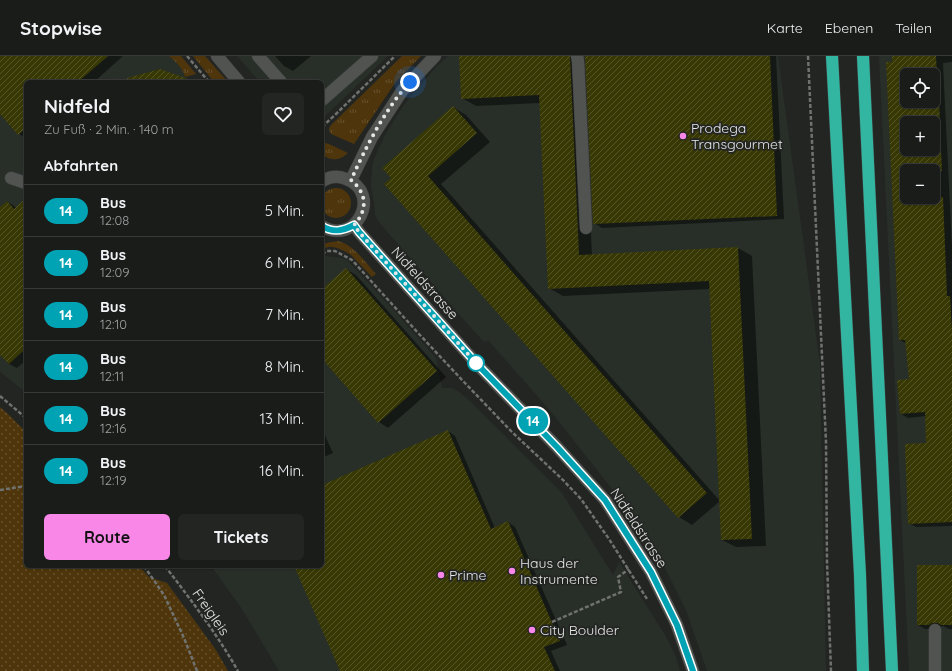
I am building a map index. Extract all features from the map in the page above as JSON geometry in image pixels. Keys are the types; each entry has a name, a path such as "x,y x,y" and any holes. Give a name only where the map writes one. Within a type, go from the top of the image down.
{"highway":[{"path":"832,56 860,575 863,671"},
{"path":"863,56 892,671"}],"street":[{"path":"216,56 237,80"},
{"path":"258,56 279,80"},
{"path":"324,98 372,56"},
{"path":"351,180 372,137 402,91 436,56"},
{"path":"577,56 586,228"},
{"path":"324,180 334,177 343,177 351,180 357,185 364,198 362,213 354,225 348,229 340,231 333,231 324,228"},
{"path":"11,178 24,183"},
{"name":"Nidfeldstrasse","path":"354,225 476,363 557,447 605,500 651,572 677,625 694,671"},
{"path":"935,630 935,671"}],"path":[{"path":"187,56 207,80"},
{"path":"324,125 395,56"},
{"path":"808,56 826,442 827,562 831,671"},
{"path":"324,253 328,251 335,251 352,260 464,382 512,432 581,499 610,539 628,570 651,604"},
{"path":"0,396 24,416"},
{"path":"0,490 24,486"},
{"path":"552,622 621,592 618,577 633,566"},
{"path":"145,568 164,595 184,638 197,671"},
{"name":"Freigleis","path":"167,568 200,612 238,671"}],"shaded area":[{"path":"0,56 169,56 178,64 184,73 186,80 24,80 24,391 0,372"},
{"path":"237,56 388,56 324,117 324,80 258,80"},
{"path":"448,56 778,56 820,364 826,671 707,671 686,610 665,568 644,532 553,414 488,340 484,342 464,320 378,221 375,214 371,186 374,159 385,135 403,106 436,67"},
{"path":"879,56 952,56 952,671 909,671"},
{"path":"324,256 342,258 347,260 436,358 442,388 452,388 470,401 562,493 613,575 619,562 665,635 676,657 680,671 279,671 240,606 212,568 324,568"}],"green space":[{"path":"169,56 181,56 196,74 185,77 181,68"},
{"path":"193,56 205,56 226,80 212,80"},
{"path":"402,56 421,56 395,83 354,144 331,134 329,129 332,124"},
{"path":"324,143 329,144 348,153 339,159 326,157 324,156"},
{"path":"330,189 342,189 350,197 350,209 342,217 330,217 324,211 324,195"},
{"path":"338,241 349,246 376,274 372,277 351,255 342,250 330,247 324,249 324,244"},
{"path":"0,407 24,430 24,568 141,568 149,577 167,583 216,650 228,671 0,671"}],"building":[{"path":"0,56 108,56 80,80 24,80 24,130 18,135 0,114"},
{"path":"459,56 570,56 579,255 738,247 752,539 721,540 709,281 548,289 539,95 461,99"},
{"name":"Prodega Transgourmet","path":"585,56 770,56 777,216 593,224"},
{"path":"892,56 936,56 937,68 900,68 900,108 939,108 940,116 900,116 900,156 940,156 941,149 942,171 940,171 940,164 900,164 900,204 940,204 940,197 943,197 947,296 950,296 952,332 952,522 908,524 905,444 926,443 925,412 900,414 897,380 909,379 905,340 899,340 886,62 892,62"},
{"path":"160,69 191,80 128,80 127,78"},
{"path":"453,106 477,133 428,176 707,493 678,518 384,184 391,178 382,168"},
{"path":"24,200 24,350 9,364 0,355 0,207 7,201 14,209"},
{"path":"346,268 437,371 378,423 324,361 324,287"},
{"path":"448,430 491,529 508,521 560,641 544,647 555,671 340,671 295,568 324,568 324,484"},
{"path":"917,565 952,565 952,625 932,623 929,625 917,625"}],"bus line":[{"name":"14","path":"324,228 333,231 340,231 348,229 354,225 476,363 557,447 605,500 651,572 683,638 693,671"}],"place":[{"name":"Prodega Transgourmet","path":"683,136"},
{"name":"Haus der Instrumente","path":"512,571"},
{"name":"Prime","path":"441,575"},
{"name":"City Boulder","path":"532,630"}],"route":[{"path":"410,82 402,91 372,137 351,180 357,185 364,198 362,213 354,225 476,363"}]}
